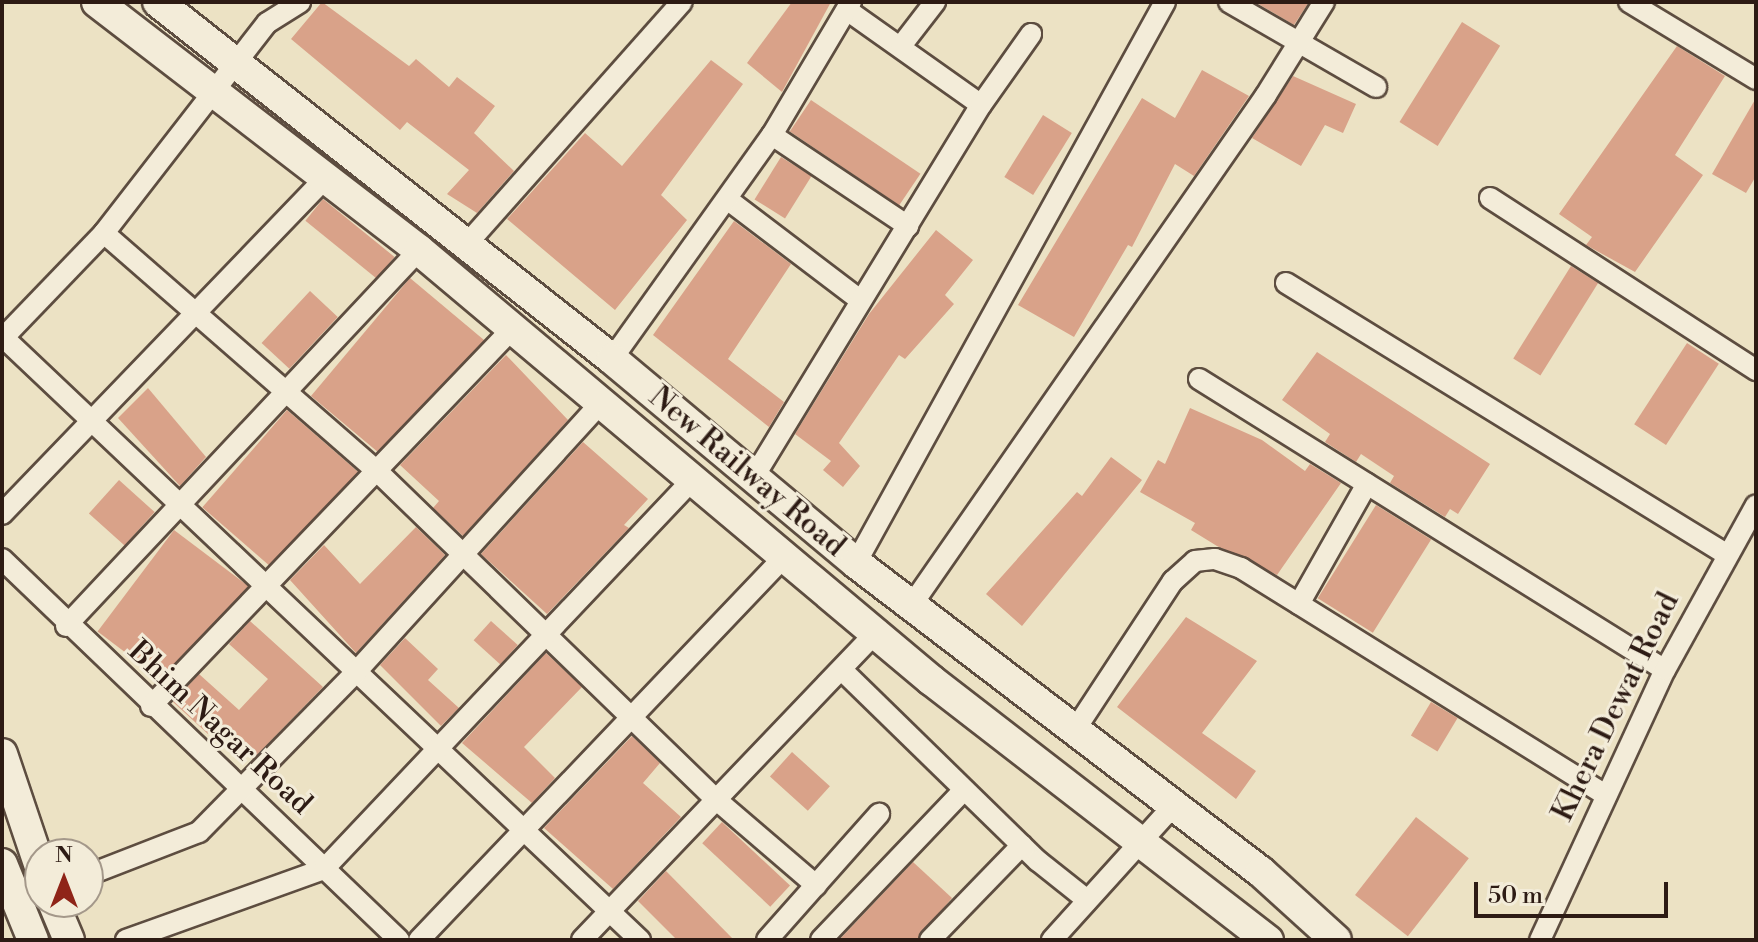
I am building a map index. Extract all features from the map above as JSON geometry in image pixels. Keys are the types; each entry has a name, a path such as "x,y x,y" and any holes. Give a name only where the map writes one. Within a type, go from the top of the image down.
{"main road":[{"name":"New Railway Road","path":"97,2 419,250 878,630 931,680 1268,940"},
{"name":"New Railway Road","path":"167,9 612,359 755,475 856,563 1073,733 1173,806 1336,940"},
{"path":"152,46 167,9"},
{"path":"2,754 30,838"},
{"path":"4,876 25,936"},
{"path":"60,918 69,940"}],"street":[{"path":"300,2 267,23 104,233 3,339 92,416 436,753 640,940"},
{"path":"466,245 682,2"},
{"path":"901,46 935,2"},
{"path":"856,563 1165,2"},
{"path":"1229,2 1376,87"},
{"path":"911,606 1324,2"},
{"path":"1629,2 1756,79"},
{"path":"612,359 772,135 849,6 981,105"},
{"path":"755,475 981,105 1031,34"},
{"path":"772,135 908,226"},
{"path":"2,514 92,416 326,177"},
{"path":"1490,198 1756,370"},
{"path":"727,199 860,300"},
{"path":"104,233 376,470 719,802 816,885"},
{"path":"66,626 183,506 285,388 419,250"},
{"path":"1286,283 1726,554"},
{"path":"151,706 512,329"},
{"path":"1199,379 1665,670"},
{"path":"104,869 185,841 356,672 601,403"},
{"path":"126,940 324,869 695,477"},
{"path":"1299,604 1367,484"},
{"name":"Khera Dewat Road","path":"1540,940 1604,794 1665,670 1726,554 1756,505"},
{"path":"419,940 787,554"},
{"name":"Bhim Nagar Road","path":"2,559 66,626 151,706 241,783 324,869 399,940"},
{"path":"1073,733 1173,581 1195,561 1215,559 1241,568 1604,794"},
{"path":"582,940 719,802 878,630"},
{"path":"843,671 1022,845 1087,900"},
{"path":"821,940 964,790"},
{"path":"1052,940 1137,839 1173,806"},
{"path":"775,937 879,814"},
{"path":"930,940 1022,845"}],"building":[{"path":"322,2 409,66 416,59 449,87 457,77 495,106 474,133 514,171 477,213 447,194 469,170 407,122 400,130 291,39"},
{"path":"792,2 831,2 782,92 747,63"},
{"path":"1255,2 1309,2 1294,25"},
{"path":"1462,22 1500,46 1438,146 1399,122"},
{"path":"1677,46 1725,76 1675,155 1703,175 1635,272 1586,245 1592,237 1559,214"},
{"path":"711,60 743,84 661,195 687,220 615,310 507,219 585,133 622,166"},
{"path":"1202,70 1249,96 1194,176 1175,164 1132,247 1128,245 1074,337 1018,305 1142,98 1175,118"},
{"path":"1293,76 1356,104 1343,133 1325,125 1301,166 1252,138"},
{"path":"1756,98 1756,176 1746,193 1712,174"},
{"path":"811,100 920,174 899,205 790,132"},
{"path":"1043,115 1072,133 1033,195 1004,177"},
{"path":"781,157 812,176 785,218 755,199"},
{"path":"323,199 394,257 377,279 305,221"},
{"path":"734,221 791,264 728,359 784,402 769,427 653,335"},
{"path":"936,230 973,260 945,295 954,304 905,359 899,355 839,443 860,466 843,487 823,470 831,461 795,434 869,314"},
{"path":"1571,266 1598,283 1540,375 1513,358"},
{"path":"410,278 484,340 385,458 311,396"},
{"path":"310,291 338,317 289,369 262,343"},
{"path":"1687,343 1719,364 1666,445 1634,424"},
{"path":"1317,352 1490,464 1458,514 1450,509 1445,517 1390,483 1394,476 1361,454 1356,462 1325,442 1330,434 1282,400"},
{"path":"506,355 568,420 463,536 433,508 439,501 400,465"},
{"path":"148,388 206,457 180,486 118,418"},
{"path":"1190,408 1262,440 1305,471 1310,464 1341,483 1277,575 1217,546 1191,530 1195,523 1140,492 1158,460 1165,464"},
{"path":"287,410 358,472 273,569 202,507"},
{"path":"583,442 648,499 624,525 629,528 547,614 481,554"},
{"path":"1111,457 1142,480 1022,626 986,594 1077,492 1082,496"},
{"path":"119,480 155,512 125,546 89,513"},
{"path":"1376,505 1431,539 1373,633 1318,598"},
{"path":"416,527 445,555 356,653 290,580 324,545 360,584"},
{"path":"174,530 248,586 172,687 98,631"},
{"path":"1186,617 1257,661 1202,733 1256,771 1236,799 1117,707"},
{"path":"250,621 323,687 253,759 216,726 208,734 173,702 199,674 239,710 268,679 229,644"},
{"path":"491,621 518,645 500,664 474,640"},
{"path":"405,638 438,669 428,680 459,708 441,726 380,665"},
{"path":"546,653 582,687 524,747 555,778 532,803 462,743"},
{"path":"1431,702 1458,718 1437,751 1411,735"},
{"path":"632,736 660,763 643,783 681,817 613,889 544,828"},
{"path":"792,752 830,786 808,811 770,777"},
{"path":"1416,817 1469,858 1408,936 1355,895"},
{"path":"722,822 790,885 770,907 702,843"},
{"path":"913,862 952,898 917,940 839,940"},
{"path":"666,871 734,940 677,940 638,901"}]}
